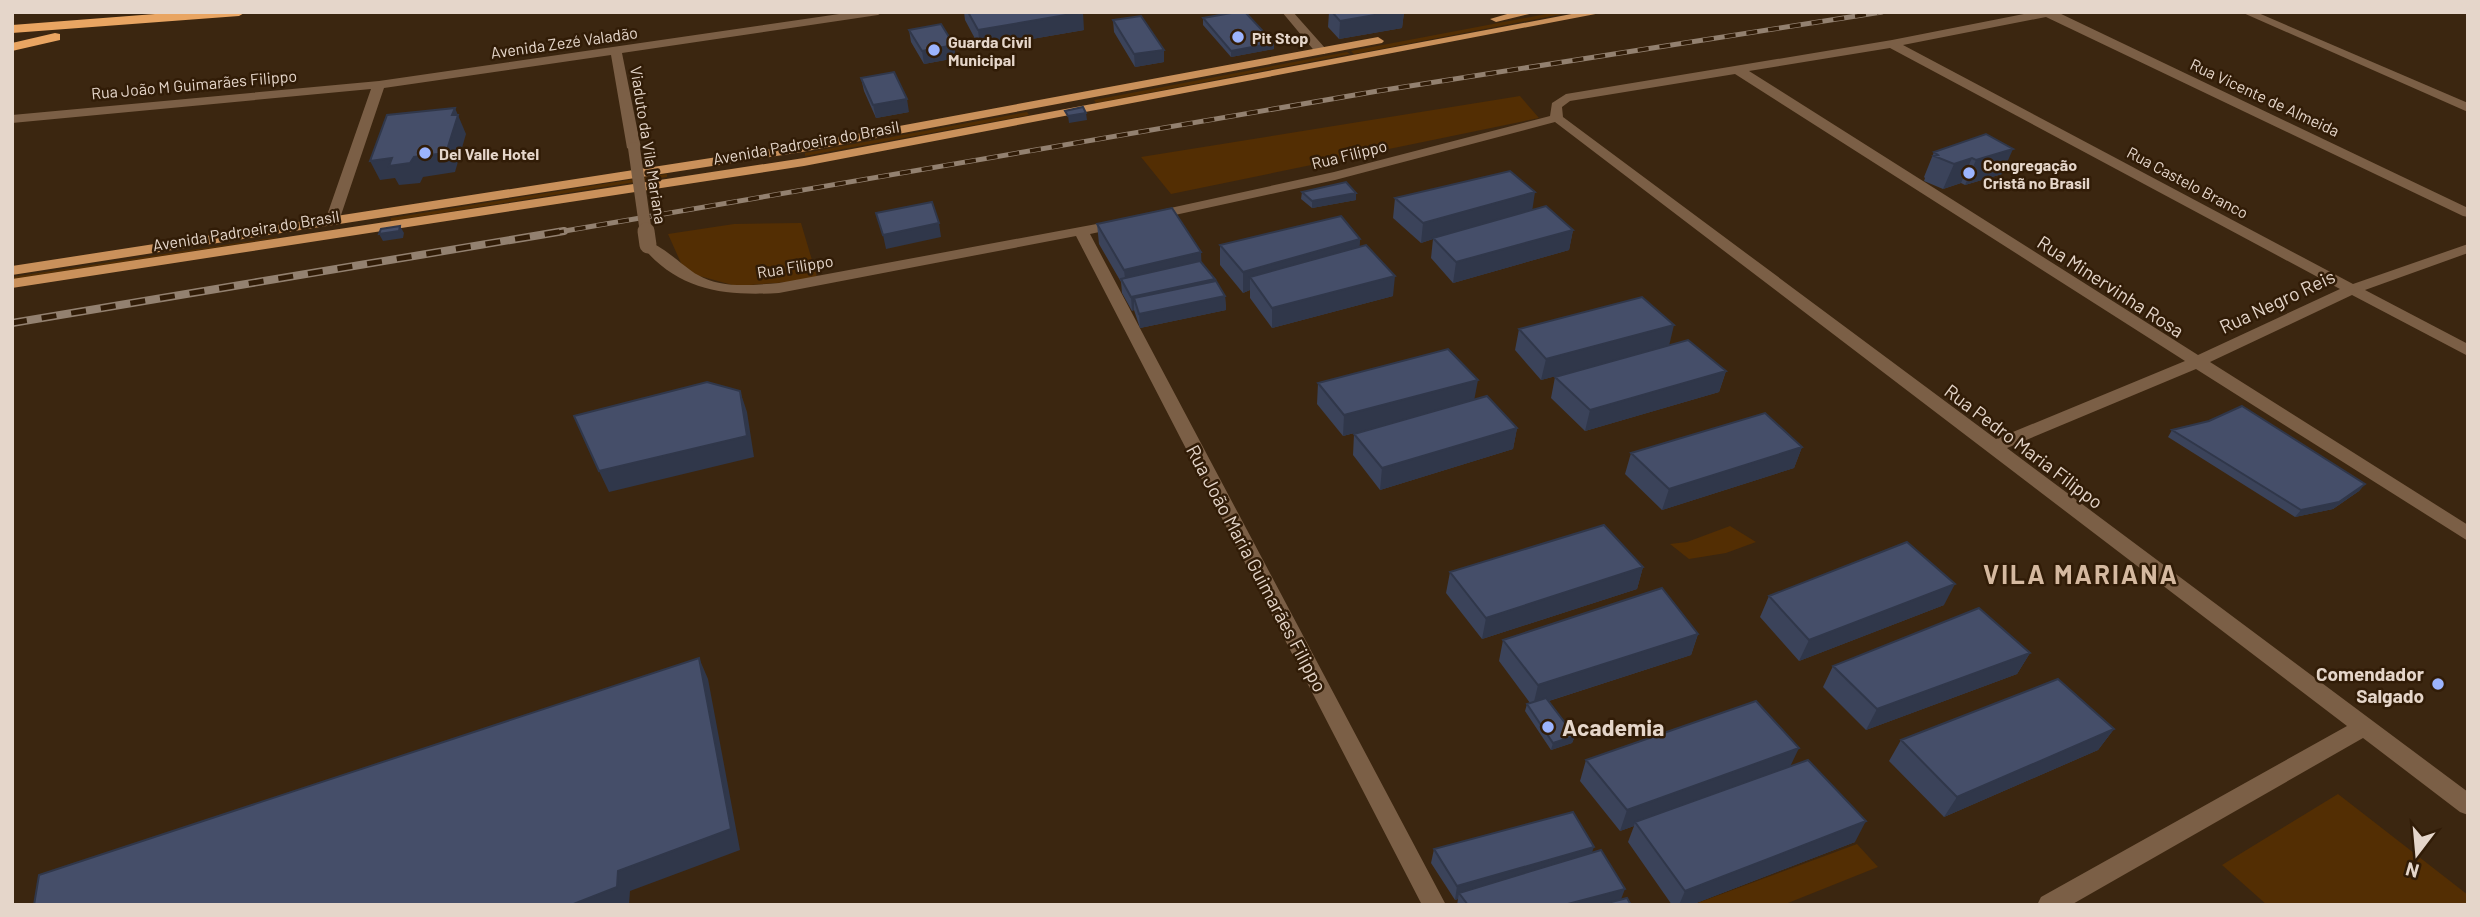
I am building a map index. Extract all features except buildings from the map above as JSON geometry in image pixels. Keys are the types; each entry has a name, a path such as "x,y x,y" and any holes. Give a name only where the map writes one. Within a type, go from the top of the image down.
{"highway":[{"path":"12,18 85,12"},
{"path":"12,47 70,33 239,12"},
{"path":"12,29 231,13"}],"main road":[{"name":"Avenida Padroeira do Brasil","path":"12,271 802,148 1533,12"},
{"name":"Avenida Padroeira do Brasil","path":"12,284 804,162 1601,12"}],"street":[{"name":"Avenida Zezé Valadão","path":"379,85 877,12"},
{"path":"1287,12 1321,51"},
{"path":"2246,12 2468,107"},
{"path":"1557,118 1554,112 1556,106 1566,98 1892,44 2050,13"},
{"name":"Rua Vicente de Almeida","path":"2050,13 2468,213"},
{"name":"Rua Castelo Branco","path":"1892,44 2468,351"},
{"name":"Viaduto da Vila Mariana","path":"616,50 648,245"},
{"name":"Rua Minervinha Rosa","path":"1735,68 2468,534"},
{"path":"332,221 379,85"},
{"name":"Rua João M Guimarães Filippo","path":"12,119 379,85"},
{"name":"Rua Filippo","path":"648,245 688,278 704,285 737,291 779,288 1137,220 1335,176 1557,118"},
{"name":"Rua Pedro Maria Filippo","path":"1557,118 1991,448 2468,805"},
{"name":"Rua João Maria Guimarães Filippo","path":"1081,232 1434,905"},
{"name":"Rua Negro Reis","path":"1991,448 2196,363 2353,289 2468,248"},
{"path":"2049,905 2365,726"}],"shaded area":[{"path":"1557,12 1573,12 1354,54 1351,51"},
{"path":"1347,52 1350,54 1096,103 1094,100"},
{"path":"1520,96 1539,118 1171,194 1141,157"},
{"path":"1027,112 1029,115 805,156 805,153"},
{"path":"667,174 667,177 391,221 391,218"},
{"path":"801,223 817,277 804,281 736,286 685,272 668,234 734,224"},
{"path":"277,238 12,279 12,277"},
{"path":"1730,526 1756,542 1726,553 1689,559 1670,544 1687,542"},
{"path":"2338,794 2468,895 2468,905 2267,905 2222,865"},
{"path":"1857,844 1878,867 1783,905 1692,905"}],"railway":[{"path":"553,233 1378,91 1882,12"},
{"path":"12,323 564,231"}],"place":[{"name":"Pit Stop","path":"1238,37"},
{"name":"Guarda Civil Municipal","path":"934,50"},
{"name":"Del Valle Hotel","path":"425,153"},
{"name":"Congregação Cristã no Brasil","path":"1969,173"},
{"name":"Comendador Salgado","path":"2438,684"},
{"name":"Academia","path":"1548,727"}],"district":[{"name":"VILA MARIANA","path":"2081,573"}]}
